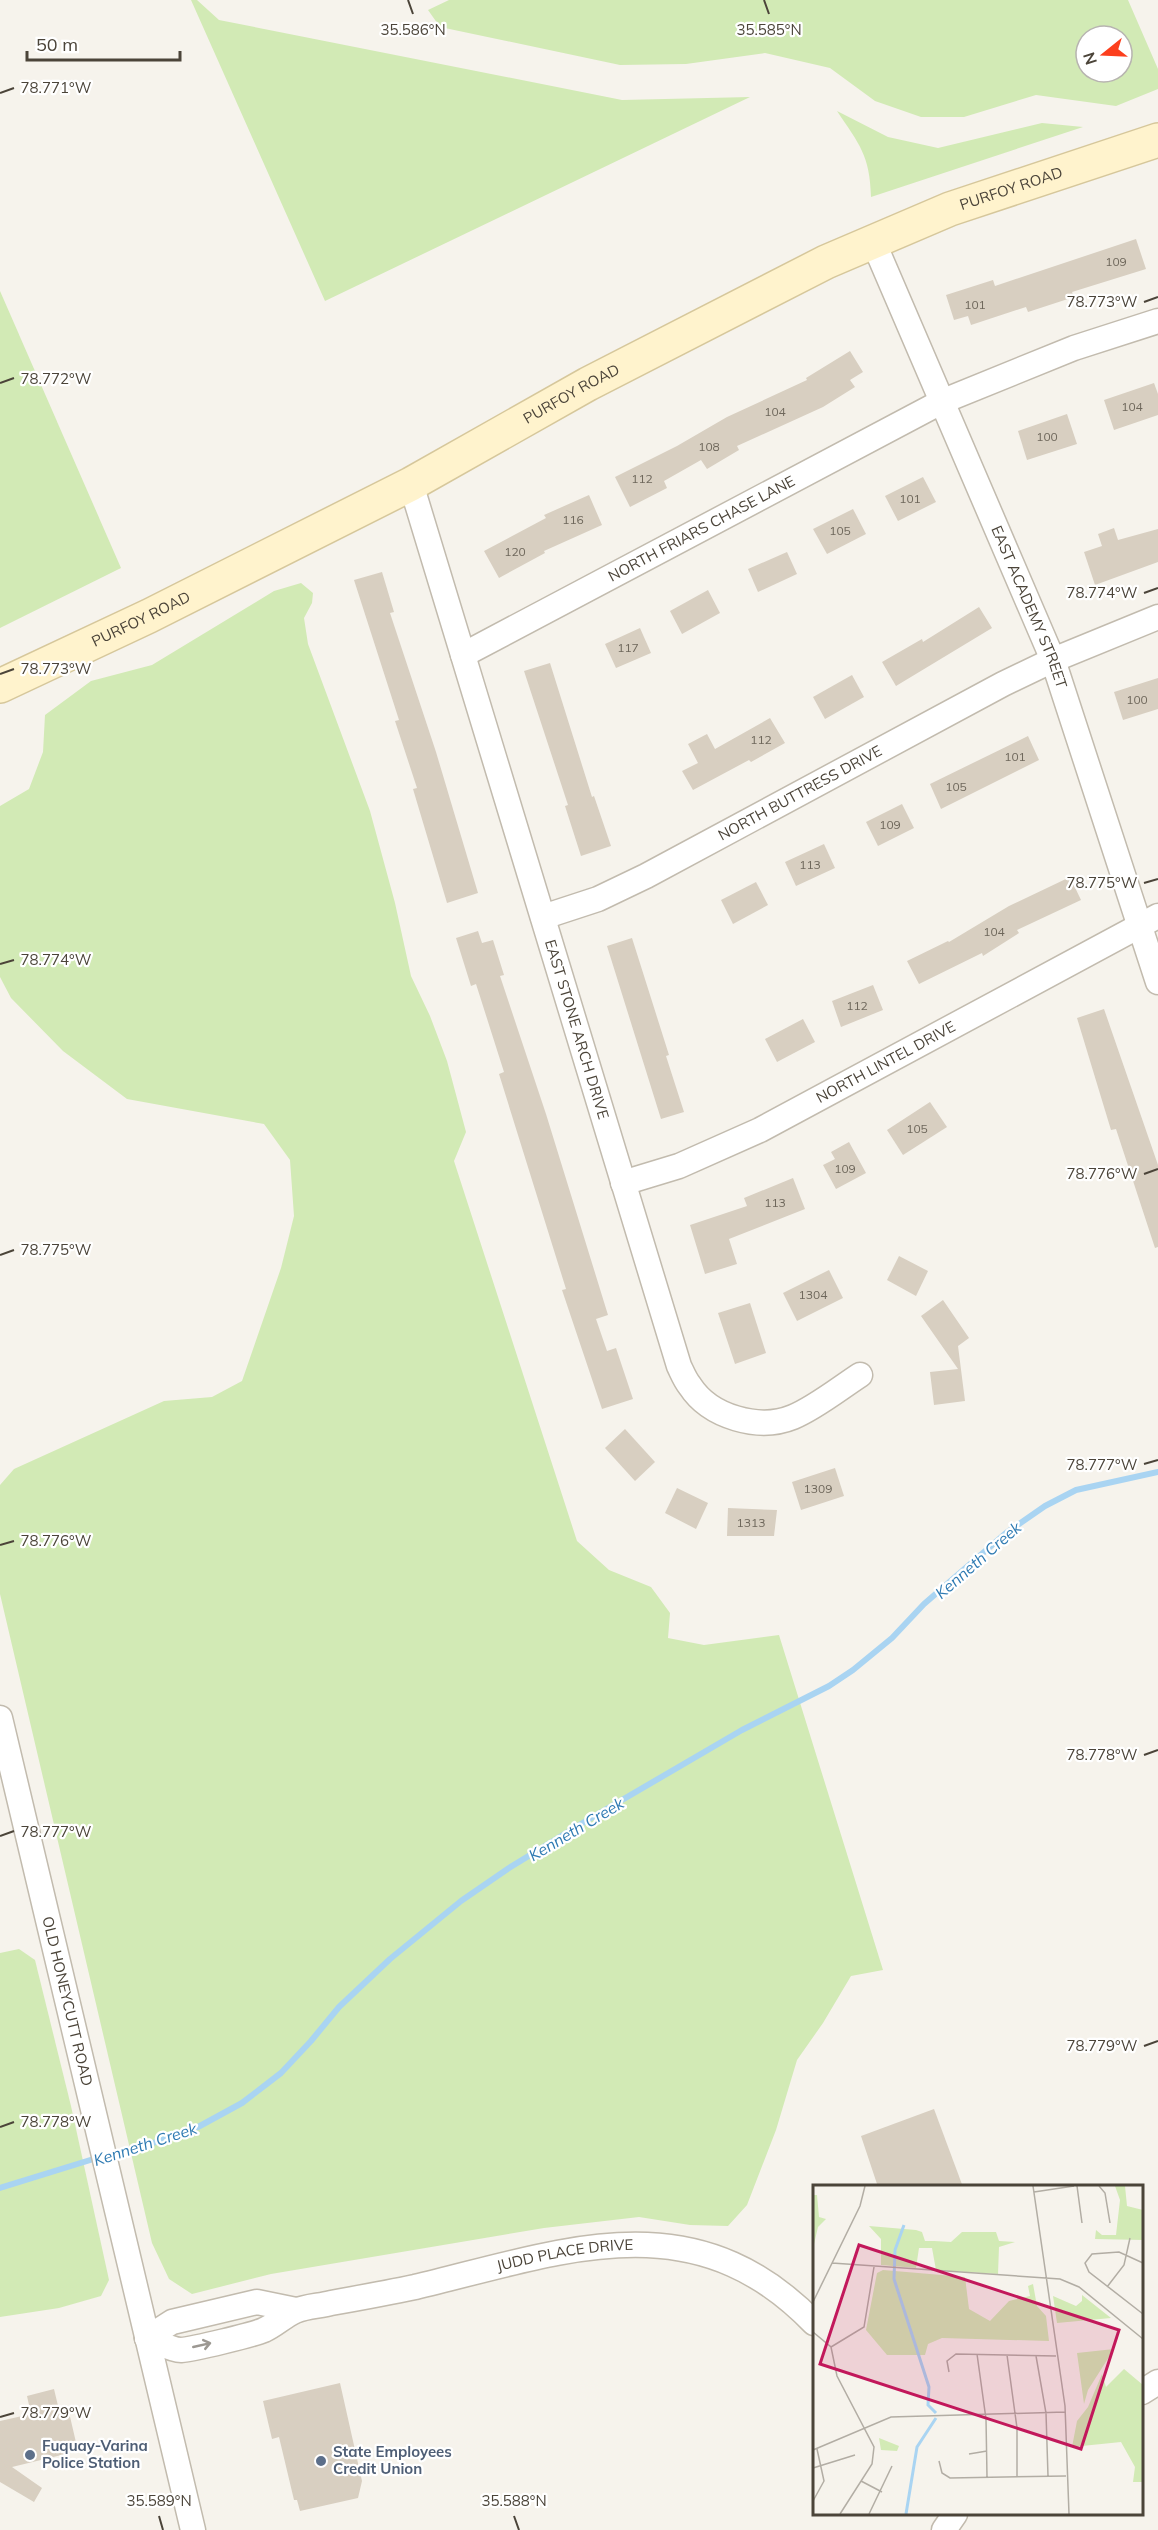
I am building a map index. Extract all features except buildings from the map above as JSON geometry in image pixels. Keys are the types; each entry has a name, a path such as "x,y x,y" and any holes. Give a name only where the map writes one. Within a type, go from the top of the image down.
{"street":[{"name":"PURFOY ROAD","path":"0,686 149,616 411,484 588,384 826,262 950,209 1158,140"},
{"name":"EAST ACADEMY STREET","path":"873,241 1053,660 1149,921 1158,982"},
{"name":"NORTH FRIARS CHASE LANE","path":"464,655 941,402 1074,348 1158,321"},
{"name":"EAST STONE ARCH DRIVE","path":"411,484 679,1366 690,1388 726,1416 747,1421 779,1421 795,1417 860,1375"},
{"name":"NORTH BUTTRESS DRIVE","path":"543,917 598,899 646,876 1003,684 1053,660 1158,616"},
{"name":"NORTH LINTEL DRIVE","path":"623,1183 679,1166 760,1130 1149,921"},
{"name":"OLD HONEYCUTT ROAD","path":"0,1718 193,2530"},
{"name":"JUDD PLACE DRIVE","path":"147,2338 172,2322 257,2302 296,2310 406,2289 593,2246 627,2243 659,2245 700,2252 732,2264 765,2282 802,2311 813,2323"},
{"path":"1143,2391 1158,2382"},
{"path":"944,2530 954,2515"}],"green space":[{"path":"191,0 197,0 219,20 622,100 750,97 325,301"},
{"path":"449,0 1128,0 1158,69 1158,89 1116,106 1036,95 964,117 921,117 875,101 830,68 765,53 686,64 620,65 440,27 428,10"},
{"path":"837,111 888,137 938,148 1042,123 1083,127 871,197 866,160"},
{"path":"0,291 121,568 0,628"},
{"path":"301,583 313,593 312,603 304,618 308,644 370,811 395,903 411,976 430,1016 447,1061 466,1132 454,1161 577,1541 609,1570 651,1587 670,1613 668,1638 704,1645 779,1635 883,1970 851,1976 823,2023 797,2060 776,2130 747,2205 728,2226 690,2225 639,2217 544,2228 271,2274 192,2294 169,2279 152,2243 0,1594 0,1485 14,1469 164,1401 212,1397 242,1381 281,1268 294,1216 290,1160 264,1124 127,1099 63,1051 11,998 0,977 0,806 29,789 43,752 45,715 91,681 152,665 274,591"},
{"path":"19,1949 35,1960 71,2106 109,2280 101,2296 59,2308 0,2317 0,1953"}],"waterway":[{"name":"Kenneth Creek","path":"109,2155 198,2127 242,2103 281,2073 339,2007 390,1959 461,1901 509,1868 586,1821 742,1730 829,1686 853,1670 892,1638 924,1604 1006,1533 1045,1506 1076,1490 1158,1472"},
{"name":"Kenneth Creek","path":"0,2188 100,2157"}],"place":[{"name":"Fuquay-Varina Police Station","path":"30,2455"},
{"name":"State Employees Credit Union","path":"321,2461"}]}
